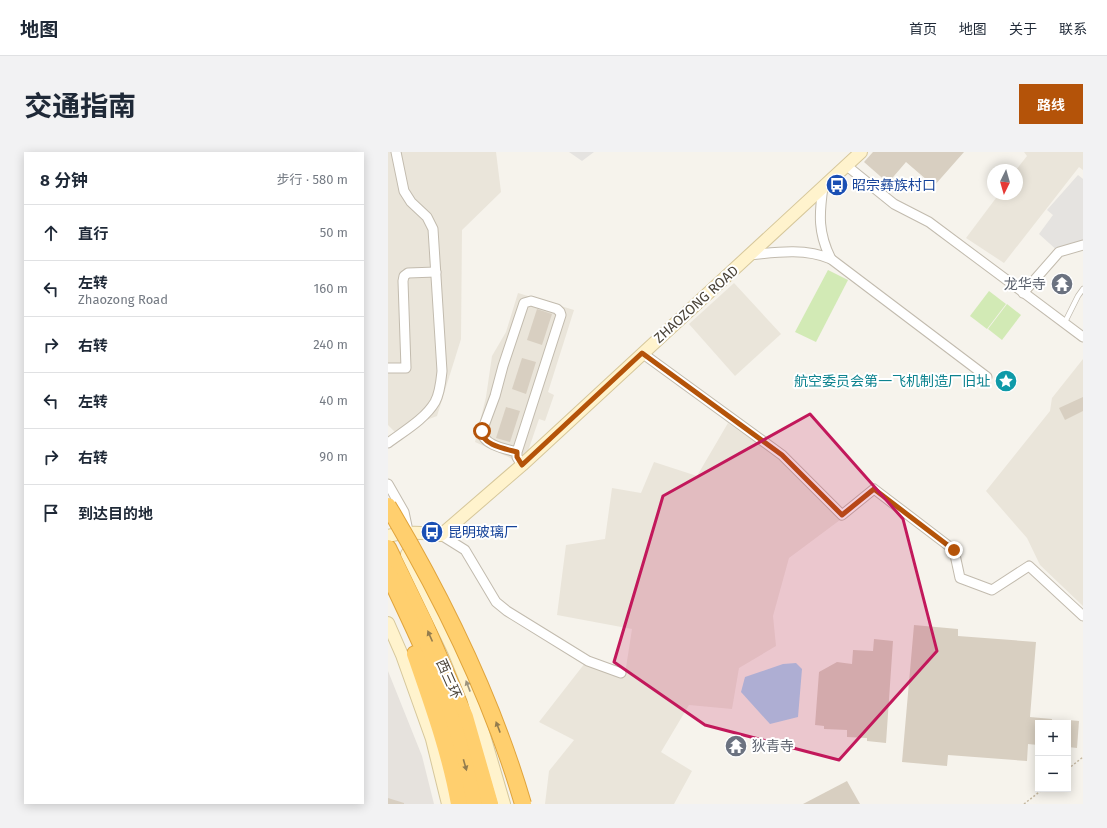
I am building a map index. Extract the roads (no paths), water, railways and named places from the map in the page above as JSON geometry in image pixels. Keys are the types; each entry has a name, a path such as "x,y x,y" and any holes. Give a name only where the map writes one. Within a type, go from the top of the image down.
{"highway":[{"path":"388,506 455,627 486,698 508,755 523,804"},
{"name":"西三环","path":"390,560 413,627 439,686 452,722 467,770 474,804"},
{"name":"西三环","path":"390,560 430,635 466,717 490,804"},
{"path":"388,576 426,688 451,770 459,804"},
{"path":"508,755 517,804"}],"street":[{"path":"388,443 426,414 435,401 440,385 442,371 433,229 427,217 411,202 404,191 396,152"},
{"name":"ZHAOZONG ROAD","path":"441,535 522,465 861,152"},
{"path":"847,166 894,204 929,222 1083,338"},
{"path":"823,187 820,222 825,246 831,259"},
{"path":"1023,293 1059,252 1083,245"},
{"path":"749,255 781,252 806,252 819,254 831,259 987,377"},
{"path":"388,368 406,368 404,276 408,273 436,272"},
{"path":"517,452 492,444 486,440 482,434 524,303 531,301 556,309 560,312 561,316 517,452 517,457 522,465"},
{"path":"642,353 782,455 842,515 874,489 954,550 960,578 992,590 1029,566 1083,616"},
{"path":"388,484 404,512 398,534 454,650 475,705 504,804"},
{"path":"398,534 422,532 441,535 464,550 496,602 507,611 588,660 620,673"},
{"path":"388,623 402,655 432,739 448,804"}],"lane":[{"path":"1064,324 1083,289"}],"water":[{"path":"796,663 802,669 798,717 770,724 741,692 745,677 783,664"}],"place":[{"name":"昭宗彝族村口","path":"837,185"},
{"name":"龙华寺","path":"1062,284"},
{"name":"航空委员会第一飞机制造厂旧址","path":"1006,381"},
{"name":"昆明玻璃厂","path":"432,532"},
{"name":"狄青寺","path":"736,746"}]}
